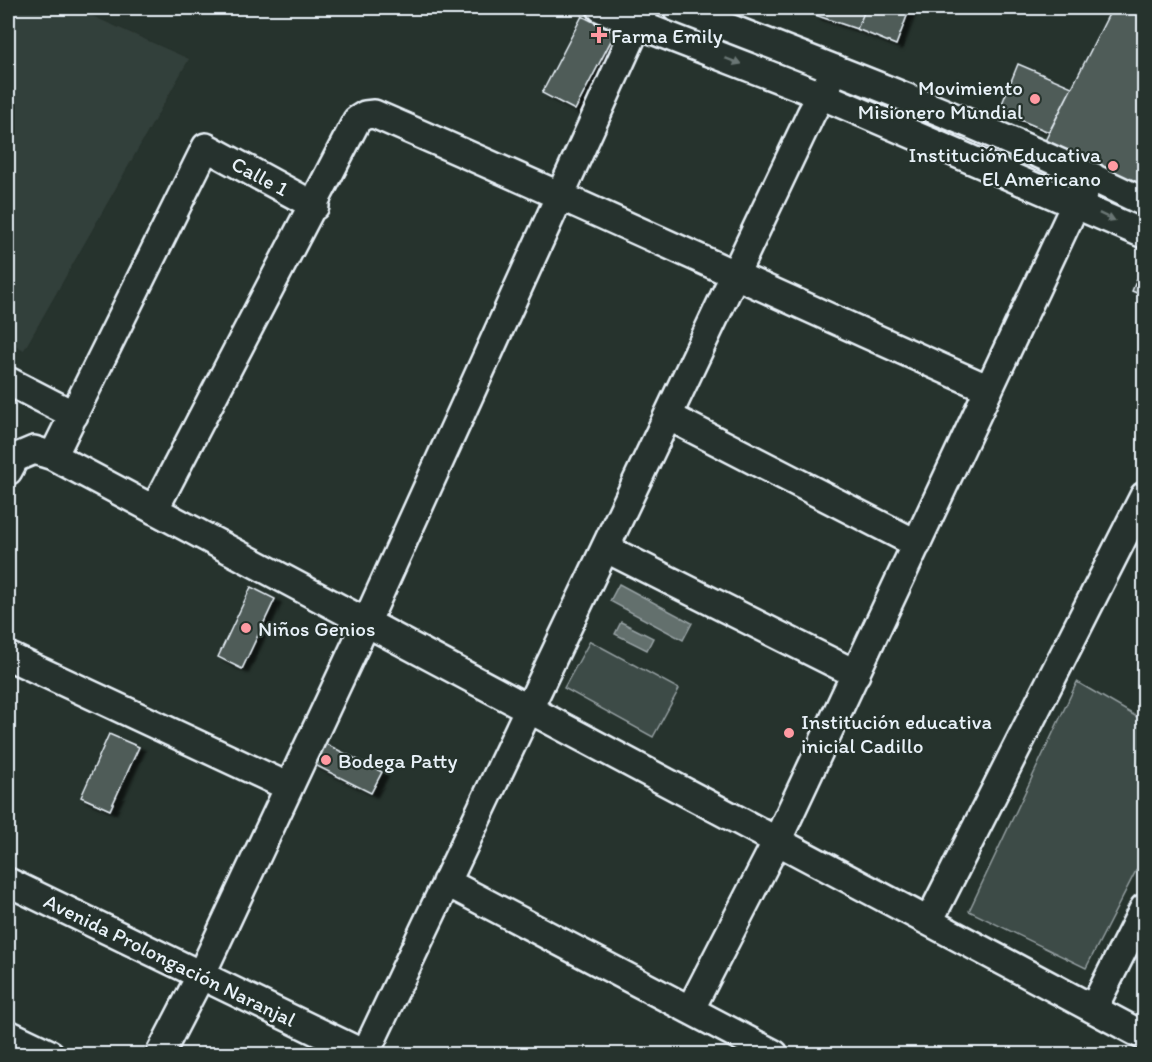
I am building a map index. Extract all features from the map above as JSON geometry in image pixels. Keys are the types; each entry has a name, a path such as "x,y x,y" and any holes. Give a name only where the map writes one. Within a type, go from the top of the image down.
{"street":[{"path":"601,8 641,16 1144,234"},
{"path":"679,8 836,69 1093,177 1144,202"},
{"path":"160,1054 201,975 366,623 562,195 641,16"},
{"path":"364,1054 734,276 821,95 836,69"},
{"path":"154,510 315,206 357,120 365,115 374,114 562,195 734,276 989,389"},
{"name":"Calle 1","path":"74,415 206,147 315,206"},
{"path":"690,1010 777,841 1076,203 1093,177"},
{"path":"8,381 74,415 53,456"},
{"path":"668,416 916,544"},
{"path":"8,471 15,458 34,450 53,456 1144,1036"},
{"path":"929,921 1144,496"},
{"path":"605,548 856,674"},
{"path":"8,656 289,787"},
{"name":"Avenida Prolongación Naranjal","path":"8,882 364,1054"},
{"path":"446,882 774,1054"},
{"path":"1093,1009 1144,908"},
{"path":"8,1034 50,1054"}],"shaded area":[{"path":"8,8 74,8 189,59 24,350 8,341"},
{"path":"619,584 692,623 683,640 610,601"},
{"path":"621,622 653,638 647,650 615,634"},
{"path":"590,641 679,689 653,737 564,688"},
{"path":"1077,682 1144,721 1144,855 1086,968 969,911"}],"building":[{"path":"818,8 866,8 857,29 815,15"},
{"path":"866,8 910,8 896,45 857,29"},
{"path":"1112,8 1144,10 1144,190 1045,141"},
{"path":"582,16 615,33 575,110 542,93"},
{"name":"Movimiento Misionero Mundial","path":"1018,64 1072,87 1049,132 999,111"},
{"path":"1144,265 1144,296 1132,291"},
{"name":"Niños Genios","path":"251,587 275,599 242,669 218,657"},
{"path":"109,734 139,747 110,810 81,797"},
{"path":"324,743 382,772 371,793 313,764"}],"place":[{"name":"Farma Emily","path":"599,35"},
{"name":"Movimiento Misionero Mundial","path":"1035,99"},
{"name":"Institución Educativa El Americano","path":"1113,166"},
{"name":"Niños Genios","path":"246,628"},
{"name":"Institución educativa inicial Cadillo","path":"789,733"},
{"name":"Bodega Patty","path":"326,760"}]}
